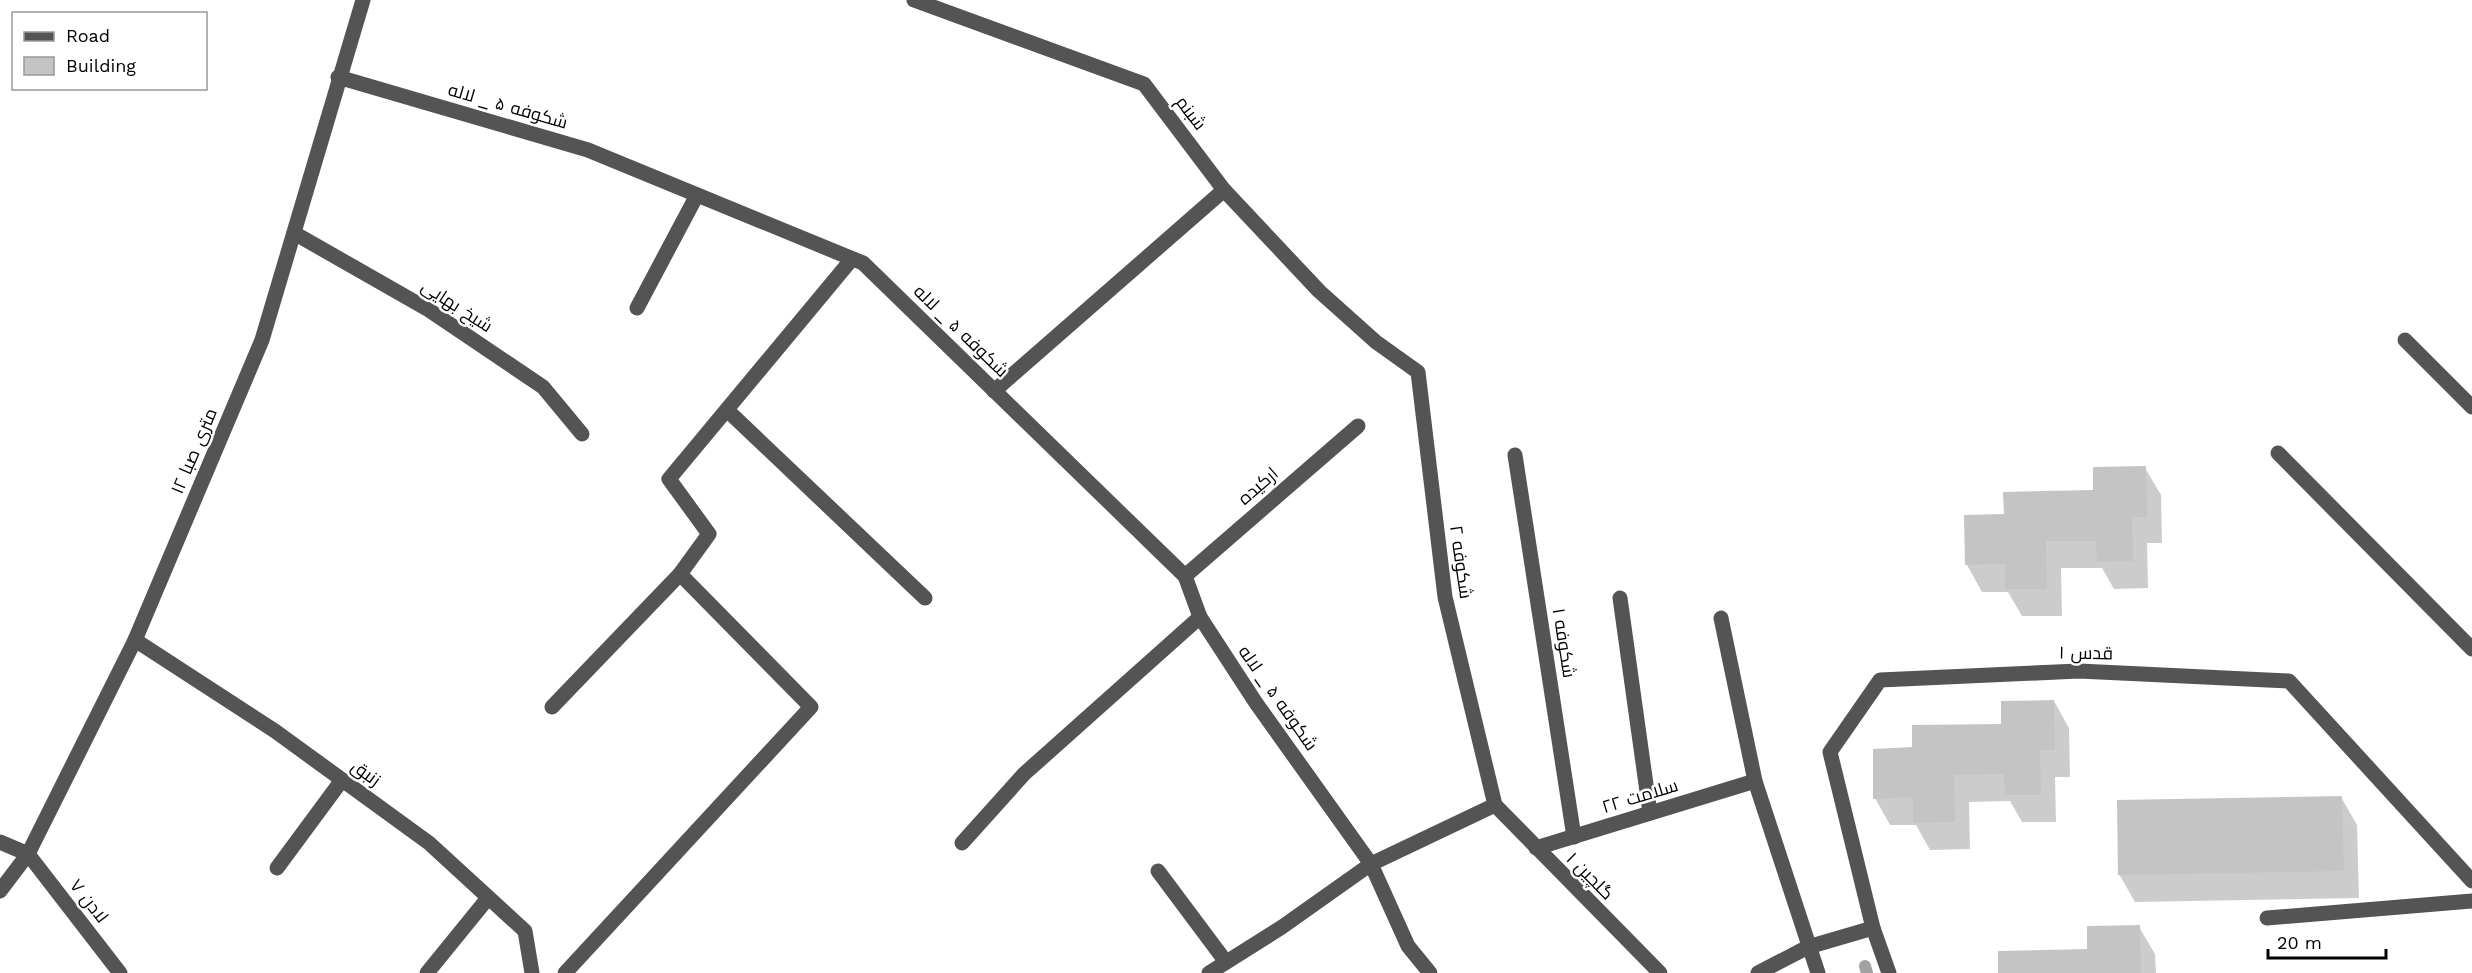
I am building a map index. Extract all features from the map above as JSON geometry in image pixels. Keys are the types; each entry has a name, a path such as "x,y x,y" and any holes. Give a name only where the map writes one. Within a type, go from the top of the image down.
{"street":[{"name":"۱۲ متری صبا","path":"0,891 28,854 135,640 262,340 338,77 363,0"},
{"name":"شبنم","path":"914,0 1144,84 1224,190 1319,291 1376,342"},
{"name":"شکوفه ۵ _ لاله","path":"338,77 588,150 863,263 1185,576 1200,617 1256,704 1371,864 1408,946 1430,973"},
{"path":"994,391 1224,190"},
{"path":"637,308 697,195"},
{"name":"شیخ بهایی","path":"294,233 429,310 543,387 582,434"},
{"path":"552,707 680,574 709,534 669,479 852,259"},
{"path":"2405,340 2472,407"},
{"name":"شکوفه ۲","path":"1376,342 1418,372 1445,597 1495,805"},
{"path":"727,410 925,598"},
{"name":"ارکیده","path":"1185,576 1358,426"},
{"path":"2278,453 2472,649"},
{"name":"شکوفه ۱","path":"1515,455 1574,837"},
{"path":"565,973 811,707 680,574"},
{"path":"1620,598 1650,813"},
{"path":"962,843 1024,774 1200,617"},
{"path":"1721,618 1755,781 1818,973"},
{"name":"زنبق","path":"135,640 275,731 429,843 525,931 532,973"},
{"name":"قدس ۱","path":"1873,928 1830,752 1880,681 2079,671 2289,681 2472,881"},
{"path":"277,868 342,780"},
{"name":"سلامت ۲۲","path":"1536,848 1755,781"},
{"path":"1209,973 1281,927 1371,864 1495,805"},
{"name":"گلچین ۱","path":"1495,805 1660,973"},
{"path":"0,842 28,854"},
{"name":"لادن ۷","path":"28,854 120,973"},
{"path":"1158,871 1226,962"},
{"path":"426,973 488,898"},
{"path":"2267,918 2472,901"},
{"path":"1758,973 1808,947 1846,934 1873,928 1889,973"}],"building":[{"path":"2146,466 2147,517 2132,517 2133,561 2097,562 2096,541 2046,541 2047,589 2005,589 2005,564 1965,565 1964,515 2004,514 2003,492 2093,490 2093,467"},
{"path":"2054,700 2055,750 2040,750 2041,795 2005,795 2004,774 1954,775 1955,822 1913,823 1913,797 1873,799 1873,749 1912,747 1912,725 2001,724 2001,701"},
{"path":"2342,796 2344,871 2118,875 2117,800"},
{"path":"2140,925 2141,973 1998,973 1998,951 2087,949 2087,926"}],"waterway":[{"path":"1865,966 1867,973"}]}
